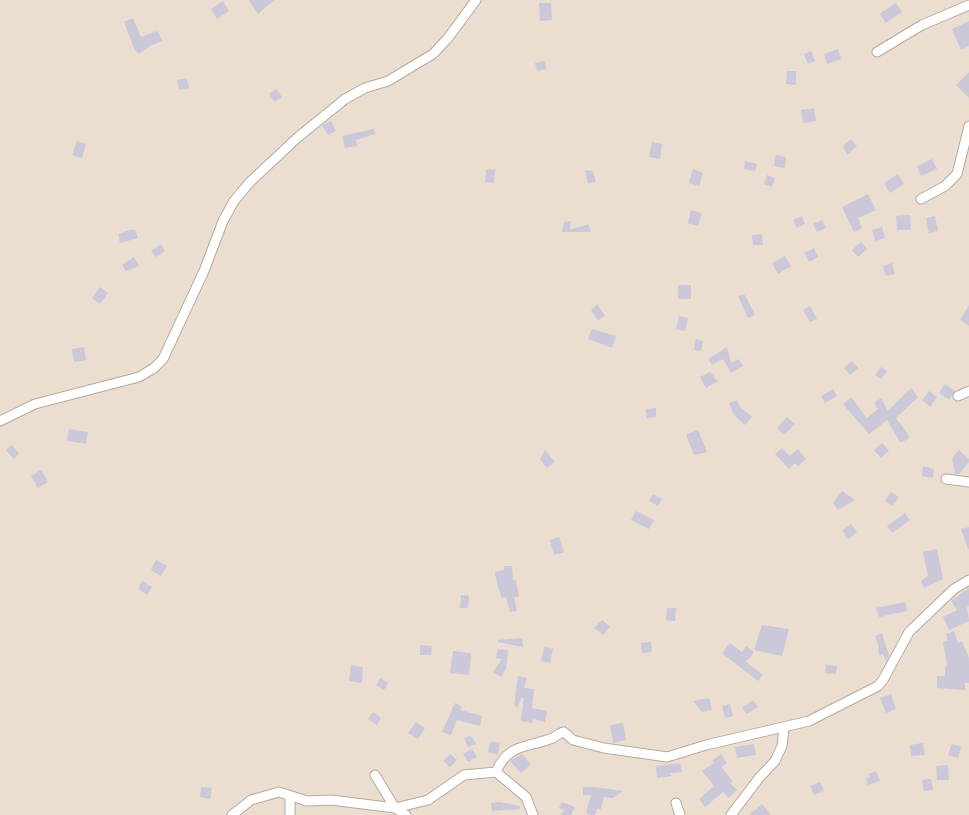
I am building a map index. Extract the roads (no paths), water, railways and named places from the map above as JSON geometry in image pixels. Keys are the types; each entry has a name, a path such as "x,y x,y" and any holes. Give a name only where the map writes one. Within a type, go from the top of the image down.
{"street":[{"path":"0,421 35,404 139,377 154,368 163,358 176,333 204,271 223,221 234,201 250,182 297,138 345,99 365,88 388,81 433,54 448,38 476,0"},
{"path":"877,52 922,25 969,5"},
{"path":"921,199 945,186 957,174 969,126"},
{"path":"958,396 969,391"},
{"path":"946,479 969,482"},
{"path":"496,772 502,759 512,751 527,744 552,739 564,732 572,740 604,748 662,757 809,721 878,686 909,632 954,589 969,580"},
{"path":"731,815 759,778 775,762 782,746 784,728"},
{"path":"390,810 428,800 464,774 496,772 526,797 533,815"},
{"path":"375,775 390,810"},
{"path":"232,815 251,800 279,792 307,801 331,800 390,810 406,815"},
{"path":"290,796 290,815"},
{"path":"676,803 680,815"}]}
